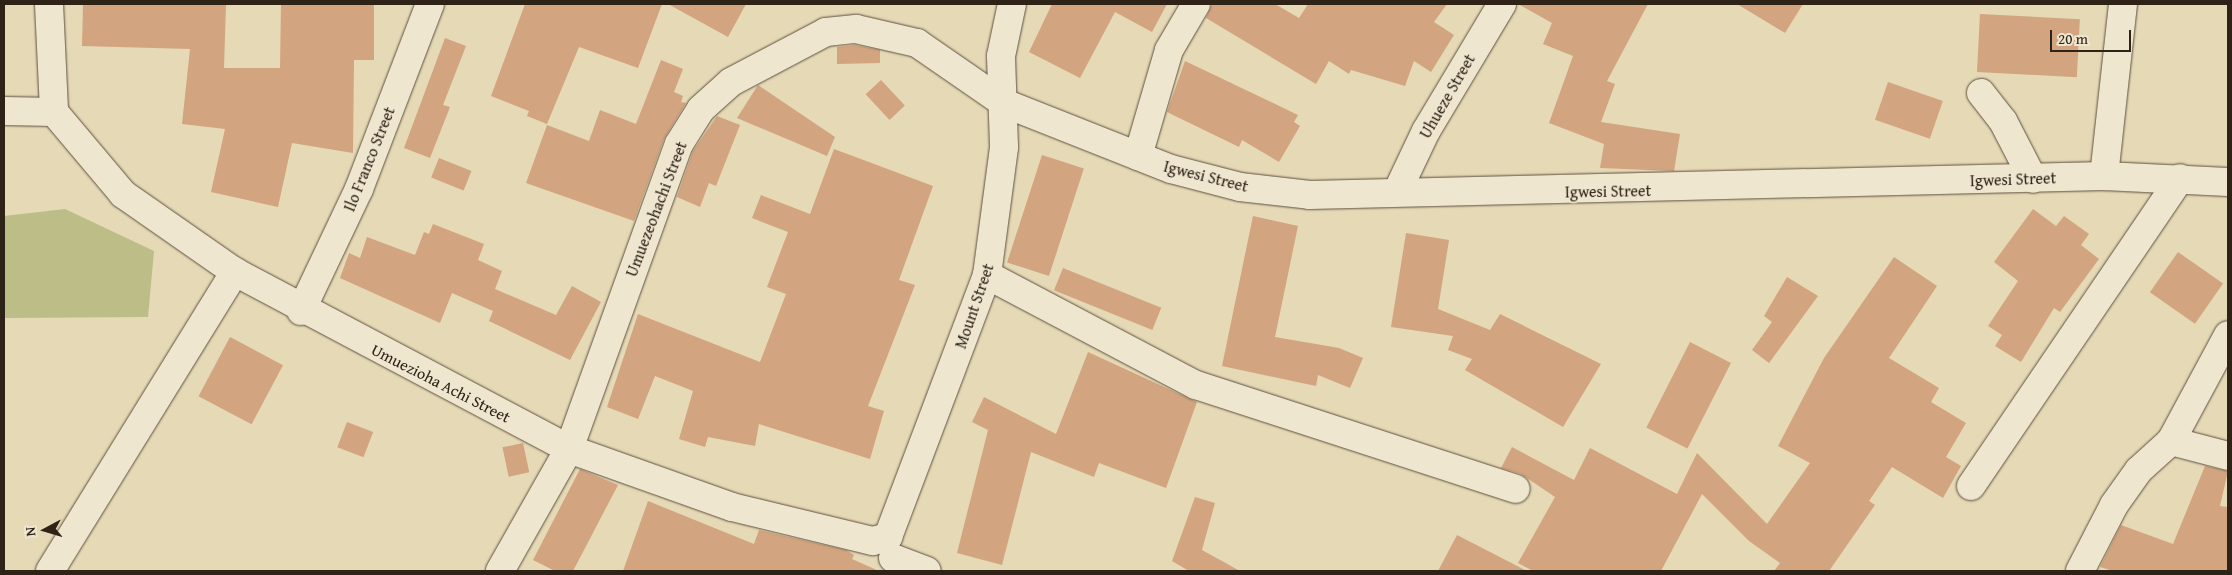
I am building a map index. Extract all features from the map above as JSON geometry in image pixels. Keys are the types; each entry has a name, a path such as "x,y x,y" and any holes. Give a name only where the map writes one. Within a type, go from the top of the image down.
{"street":[{"path":"4,111 54,112 49,4"},
{"name":"Ilo Franco Street","path":"301,311 359,189 430,4"},
{"name":"Mount Street","path":"890,555 987,275 1001,182 1004,103 1001,56 1012,4"},
{"path":"1138,156 1169,50 1196,4"},
{"name":"Uhueze Street","path":"1397,192 1426,131 1502,4"},
{"path":"2104,176 2123,4"},
{"name":"Umuezeohachi Street","path":"500,571 569,449 679,144 701,109 731,82 826,32 856,29 917,43 1004,103"},
{"path":"1981,93 2003,122 2034,179"},
{"name":"Igwesi Street","path":"1004,103 1138,156 1240,187 1310,195 1397,192 1517,193 2104,176 2180,178 2228,182"},
{"name":"Umuezioha Achi Street","path":"54,112 123,194 235,272 301,311 569,449 732,507 872,541 890,555"},
{"path":"1971,486 2180,178"},
{"path":"50,571 235,272"},
{"path":"987,275 1196,385 1516,489"},
{"path":"2080,571 2114,505 2139,470 2171,441 2228,335"},
{"path":"2171,441 2228,456"},
{"path":"890,555 928,571"}],"green space":[{"path":"65,209 154,251 148,317 4,318 4,216"}],"building":[{"path":"83,4 226,4 224,68 280,68 281,4 374,4 374,60 354,60 353,153 292,143 278,207 211,192 225,129 182,124 190,49 82,46"},
{"path":"525,4 662,4 638,68 579,47 547,124 527,116 529,111 491,96"},
{"path":"668,4 746,4 728,37"},
{"path":"1052,4 1167,4 1152,32 1115,12 1080,78 1029,52"},
{"path":"1212,4 1275,4 1299,18 1308,4 1447,4 1434,22 1454,35 1431,72 1414,61 1405,86 1351,70 1349,74 1329,61 1316,84 1206,18"},
{"path":"1518,4 1648,4 1607,81 1615,84 1601,122 1680,134 1674,171 1600,168 1604,144 1549,123 1573,56 1543,44 1552,23"},
{"path":"1737,4 1803,4 1785,33"},
{"path":"1980,14 2080,19 2077,77 1977,72"},
{"path":"445,38 466,46 443,105 450,107 430,158 404,148"},
{"path":"855,45 880,50 880,63 837,64 837,47"},
{"path":"661,60 683,69 674,92 683,96 681,102 686,103 664,139 634,221 526,183 547,125 589,141 600,110 636,124"},
{"path":"1185,61 1298,115 1294,122 1300,126 1279,162 1242,140 1239,147 1167,112"},
{"path":"881,80 905,106 890,120 866,94"},
{"path":"1888,82 1943,101 1930,139 1875,120"},
{"path":"758,85 835,137 827,156 737,118"},
{"path":"717,116 740,125 716,186 709,183 700,207 677,197 693,151"},
{"path":"834,149 933,186 899,280 915,285 868,406 884,411 870,459 759,424 755,446 708,437 705,447 679,439 693,391 655,376 638,419 607,407 638,314 760,362 786,294 767,287 788,232 752,218 761,195 810,214"},
{"path":"1042,155 1084,169 1049,276 1007,262"},
{"path":"439,158 471,171 464,191 431,177"},
{"path":"2033,209 2056,226 2064,216 2089,234 2081,245 2099,259 2060,312 2054,308 2021,362 1995,346 2002,335 1988,326 2018,281 1994,262"},
{"path":"1253,216 1298,226 1275,337 1339,348 1363,358 1350,388 1318,375 1316,386 1222,366"},
{"path":"433,224 484,244 478,260 502,271 495,289 556,315 572,286 601,302 570,360 489,321 493,311 452,293 440,323 340,278 349,253 360,258 367,237 415,255 424,232 429,234"},
{"path":"1406,233 1449,240 1438,309 1490,330 1500,314 1601,364 1563,427 1465,370 1472,359 1448,350 1453,336 1391,327"},
{"path":"2178,252 2223,284 2195,324 2150,292"},
{"path":"1894,257 1937,286 1889,358 1939,388 1931,402 1966,423 1946,457 1961,466 1943,498 1892,467 1869,501 1875,505 1829,571 1774,571 1780,563 1749,541 1702,494 1661,571 1533,571 1518,563 1555,497 1521,474 1501,468 1512,447 1574,480 1590,448 1677,494 1697,453 1767,524 1810,463 1778,446 1824,358"},
{"path":"1063,268 1161,308 1152,330 1054,290"},
{"path":"1787,277 1818,296 1769,363 1752,350 1772,322 1764,316"},
{"path":"230,337 283,365 252,424 199,396"},
{"path":"1690,342 1731,363 1687,448 1646,428"},
{"path":"1088,352 1197,402 1166,488 1099,463 1094,477 1031,452 1002,565 957,553 988,430 972,422 984,397 1056,434"},
{"path":"347,422 373,432 363,457 337,447"},
{"path":"523,443 529,472 509,477 502,447"},
{"path":"2205,466 2228,471 2220,506 2228,507 2228,571 2113,571 2100,567 2121,525 2173,544"},
{"path":"580,469 618,485 573,571 555,571 533,560"},
{"path":"1195,497 1215,503 1202,550 1240,571 1189,571 1172,561"},
{"path":"648,501 754,544 759,530 846,550 854,555 852,559 879,571 623,571"},
{"path":"1457,535 1527,571 1438,571"}]}
